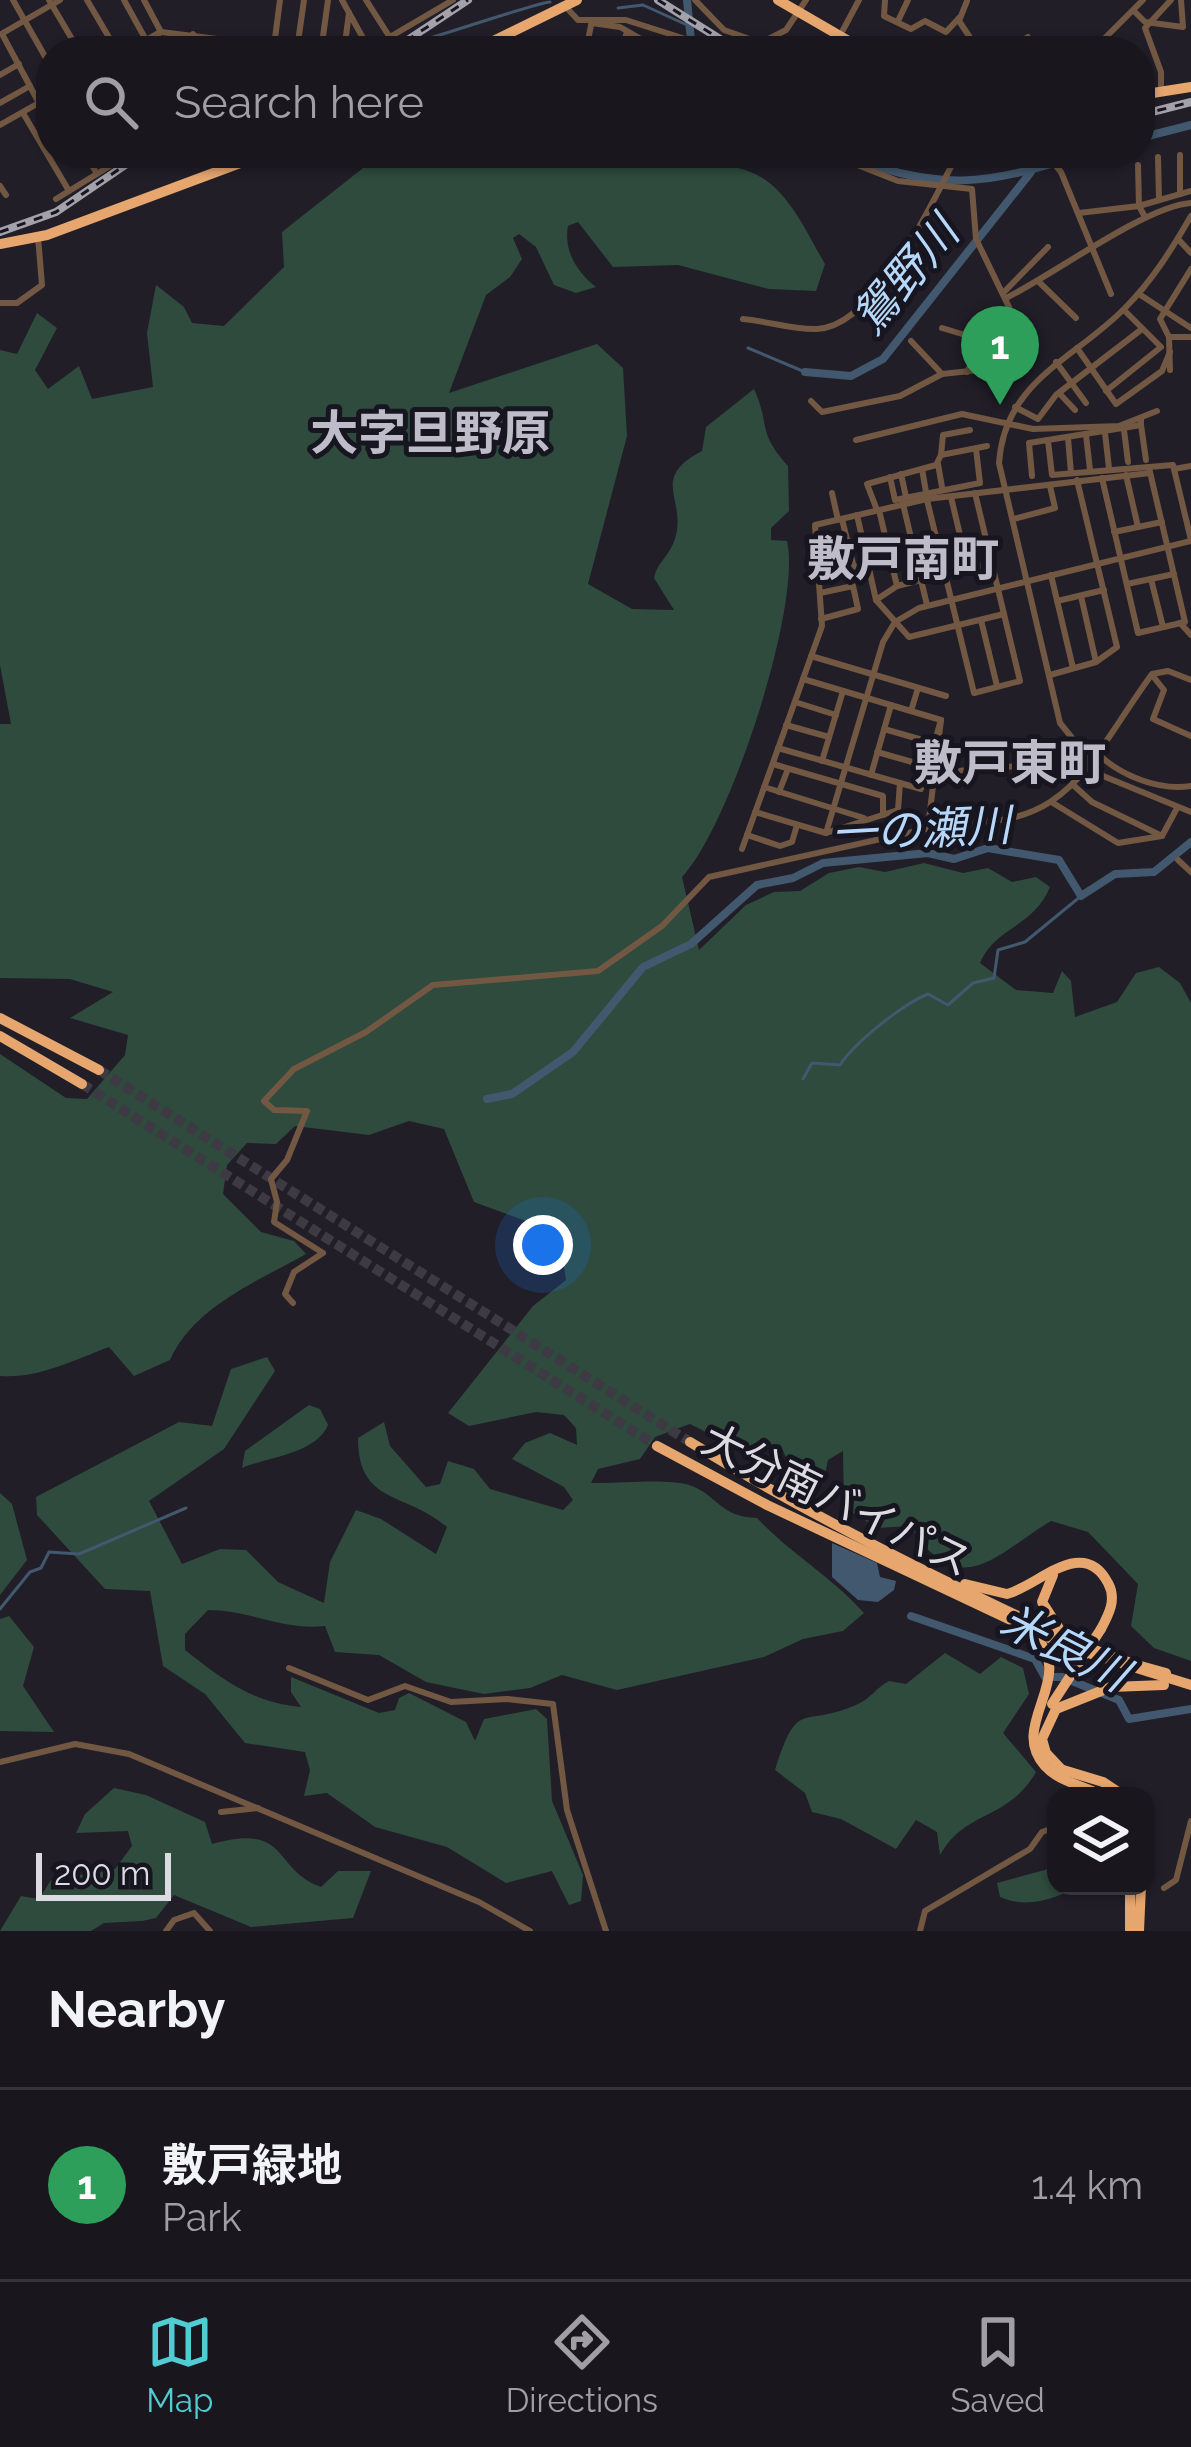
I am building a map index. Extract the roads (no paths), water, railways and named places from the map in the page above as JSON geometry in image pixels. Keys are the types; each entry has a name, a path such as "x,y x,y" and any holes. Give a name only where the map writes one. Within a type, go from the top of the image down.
{"highway":[{"path":"504,36 591,0"},
{"path":"778,0 800,4 846,36"},
{"path":"841,32 849,36"},
{"path":"1155,94 1191,90"},
{"path":"1155,96 1191,90"},
{"path":"0,244 38,238 227,168"},
{"path":"0,1018 99,1070"},
{"path":"0,1036 82,1084"},
{"name":"大分南バイパス","path":"690,1442 874,1546 1060,1635 1191,1684"},
{"name":"大分南バイパス","path":"656,1446 790,1516 1099,1660 1191,1684"},
{"path":"874,1546 999,1594 1018,1592 1067,1563 1090,1566 1107,1581 1112,1595 1100,1628 1051,1703"},
{"path":"881,1559 1044,1645 1052,1668 1051,1703 1040,1740 1055,1770 1086,1787"},
{"path":"1100,1628 1108,1594 1094,1573 1069,1567 1049,1578 1042,1602 1054,1626 1176,1675"},
{"path":"1051,1703 1132,1684 1191,1684"},
{"path":"1055,1770 1110,1787"},
{"path":"1131,1895 1137,1931"},
{"path":"1137,1931 1142,1895"}],"street":[{"path":"13,0 36,40"},
{"path":"36,97 1,34 60,0"},
{"path":"87,0 107,36"},
{"path":"124,0 144,36"},
{"path":"144,0 160,36"},
{"path":"272,36 280,0"},
{"path":"304,0 308,36"},
{"path":"314,36 328,0"},
{"path":"342,0 362,36"},
{"path":"366,0 389,36 453,0"},
{"path":"695,0 713,23 740,36"},
{"path":"839,36 859,0"},
{"path":"885,0 883,15 911,28 925,21 946,32 963,3"},
{"path":"898,21 908,0"},
{"path":"1107,36 1143,0"},
{"path":"1147,36 1150,23 1171,0"},
{"path":"1134,10 1150,23 1183,28 1181,0"},
{"path":"50,3 70,36"},
{"path":"779,36 800,4"},
{"path":"570,5 578,20 626,20 673,36"},
{"path":"346,36 350,8"},
{"path":"958,18 969,36"},
{"path":"592,21 636,36"},
{"path":"589,36 592,21"},
{"path":"625,36 627,30"},
{"path":"153,36 207,36"},
{"path":"1155,58 1161,92"},
{"path":"0,75 19,64"},
{"path":"0,103 30,86"},
{"path":"0,125 36,105"},
{"path":"22,113 36,136"},
{"path":"1180,155 1180,194"},
{"path":"1158,157 1159,200"},
{"path":"55,168 69,191"},
{"path":"93,168 96,172"},
{"path":"56,200 103,168"},
{"path":"811,401 816,410 829,412 900,397 942,374 994,367 1024,345 1007,294 976,239 972,189 940,188 861,168"},
{"path":"743,319 810,329 837,322 900,265 950,168"},
{"path":"1058,168 1111,294"},
{"path":"1138,168 1144,218"},
{"path":"0,186 6,195"},
{"path":"1079,212 1139,206 1191,191"},
{"path":"1007,294 1039,281 1166,206 1191,203"},
{"path":"1191,216 1124,310 1056,362 1014,406 1000,454 1002,489 1056,711 1089,764 1116,784 1191,812"},
{"path":"0,303 17,303 42,285 38,238"},
{"path":"1178,239 1191,254"},
{"path":"1007,294 1048,247"},
{"path":"1170,370 1169,337 1160,319 1191,269"},
{"path":"1039,281 1076,318"},
{"path":"1138,294 1191,333"},
{"path":"1106,391 1161,347 1124,310"},
{"path":"942,328 982,340 967,372"},
{"path":"1014,406 1038,419 1059,393 1142,329"},
{"path":"1169,337 1191,333"},
{"path":"911,341 942,374"},
{"path":"1077,348 1116,404 1162,371 1170,352"},
{"path":"1056,362 1086,403"},
{"path":"1059,393 1075,410"},
{"path":"1032,476 1029,443 1124,430 1157,411"},
{"path":"856,440 962,414 1033,430 1141,422"},
{"path":"1102,478 1138,633 1185,622 1141,422"},
{"path":"742,849 821,619 815,525 943,487 982,482 969,430 944,435 943,487"},
{"path":"1124,430 1127,463"},
{"path":"956,432 958,452"},
{"path":"1105,433 1109,468"},
{"path":"1086,435 1090,470"},
{"path":"1050,675 1096,662 1117,647 1068,438"},
{"path":"1048,441 1052,475 1126,476 1148,467"},
{"path":"897,586 867,484 986,446"},
{"path":"927,495 1050,486 1090,470 1191,466"},
{"path":"922,469 974,693 1020,681 975,493"},
{"path":"826,832 873,675 896,622 927,605 1191,541 1174,469"},
{"path":"901,474 927,605"},
{"path":"1126,476 1138,527"},
{"path":"890,477 895,500 904,501"},
{"path":"1014,519 1055,508 1050,486"},
{"path":"832,493 854,568"},
{"path":"951,496 968,569"},
{"path":"857,515 876,600 909,637 1004,614"},
{"path":"1114,532 1162,522"},
{"path":"817,551 848,544"},
{"path":"945,574 992,563"},
{"path":"819,576 868,564"},
{"path":"1126,584 1174,574"},
{"path":"1051,575 1073,668"},
{"path":"1151,579 1163,627"},
{"path":"876,600 897,586 921,580"},
{"path":"820,593 853,586 858,609 821,619"},
{"path":"1057,601 1104,590"},
{"path":"1081,596 1096,662"},
{"path":"981,620 998,687"},
{"path":"1180,623 1191,635"},
{"path":"811,656 946,696"},
{"path":"941,720 934,743 929,818 1000,821 1052,802 1072,784 1099,755 1152,675 1168,670 1191,680"},
{"path":"1152,675 1164,690 1153,719 1191,736"},
{"path":"778,748 921,789 931,770 944,725 941,720 803,679"},
{"path":"911,711 918,688"},
{"path":"823,761 843,691"},
{"path":"795,702 836,715"},
{"path":"871,775 891,705"},
{"path":"787,725 830,737"},
{"path":"884,729 934,743"},
{"path":"877,752 931,770 1041,764"},
{"path":"1099,755 1118,770 1161,785 1191,786"},
{"path":"772,764 883,796 883,815"},
{"path":"779,792 788,769"},
{"path":"755,812 826,832 898,810 900,783"},
{"path":"1072,784 1091,802 1162,836"},
{"path":"764,788 867,819"},
{"path":"1052,802 1118,843 1162,836"},
{"path":"1162,836 1177,809"},
{"path":"747,835 780,846 792,842 797,825"},
{"path":"293,1303 285,1294 289,1278 323,1252 273,1220 278,1202 271,1179 287,1160 307,1111 274,1110 264,1101 294,1069 322,1058 446,981 604,969 662,926 713,875 926,829"},
{"path":"1178,860 1191,872"},
{"path":"289,1668 368,1700 405,1686 452,1702 507,1699 553,1704 567,1810 606,1931"},
{"path":"0,1762 50,1748 102,1746 258,1808 505,1916 526,1931"},
{"path":"221,1813 258,1808"},
{"path":"1164,1888 1176,1880 1191,1821"},
{"path":"920,1931 925,1910 1030,1849 1047,1830"},
{"path":"166,1931 174,1920 194,1913 210,1931"}],"water":[{"path":"832,1543 877,1563 880,1577 896,1581 894,1590 878,1602 858,1600 832,1577"}],"waterway":[{"path":"687,0 691,36"},
{"path":"438,36 550,2"},
{"path":"618,8 643,5 687,25"},
{"path":"1155,134 1191,125"},
{"path":"882,168 963,180 1036,168"},
{"name":"鴛野川","path":"805,372 851,376 883,359 1031,172"},
{"path":"748,348 805,372"},
{"name":"一の瀬川","path":"487,1099 512,1094 573,1052 643,967 691,944 757,885 793,878 823,863 928,853 954,859 988,848 1059,860 1081,896 1115,874 1154,872 1191,842"},
{"path":"803,1079 812,1063 840,1065 868,1035 918,999 928,994 948,1005 973,983 994,978 998,950 1025,942 1081,896"},
{"path":"0,1609 30,1572 41,1568 49,1552 79,1554 186,1508"},
{"name":"米良川","path":"911,1616 1035,1659 1045,1677 1062,1677 1119,1700 1129,1719 1191,1709"}],"tunnel":[{"path":"99,1070 690,1442"},
{"path":"82,1084 657,1446"}],"railway":[{"path":"414,36 468,0"},
{"path":"658,0 715,36"},
{"path":"1155,111 1191,102"},
{"path":"0,232 56,212 121,168"}],"place":[{"name":"敷戸緑地","path":"1000,405"}],"district":[{"name":"大字旦野原","path":"430,433"},
{"name":"敷戸南町","path":"903,559"},
{"name":"敷戸東町","path":"1010,763"}]}
